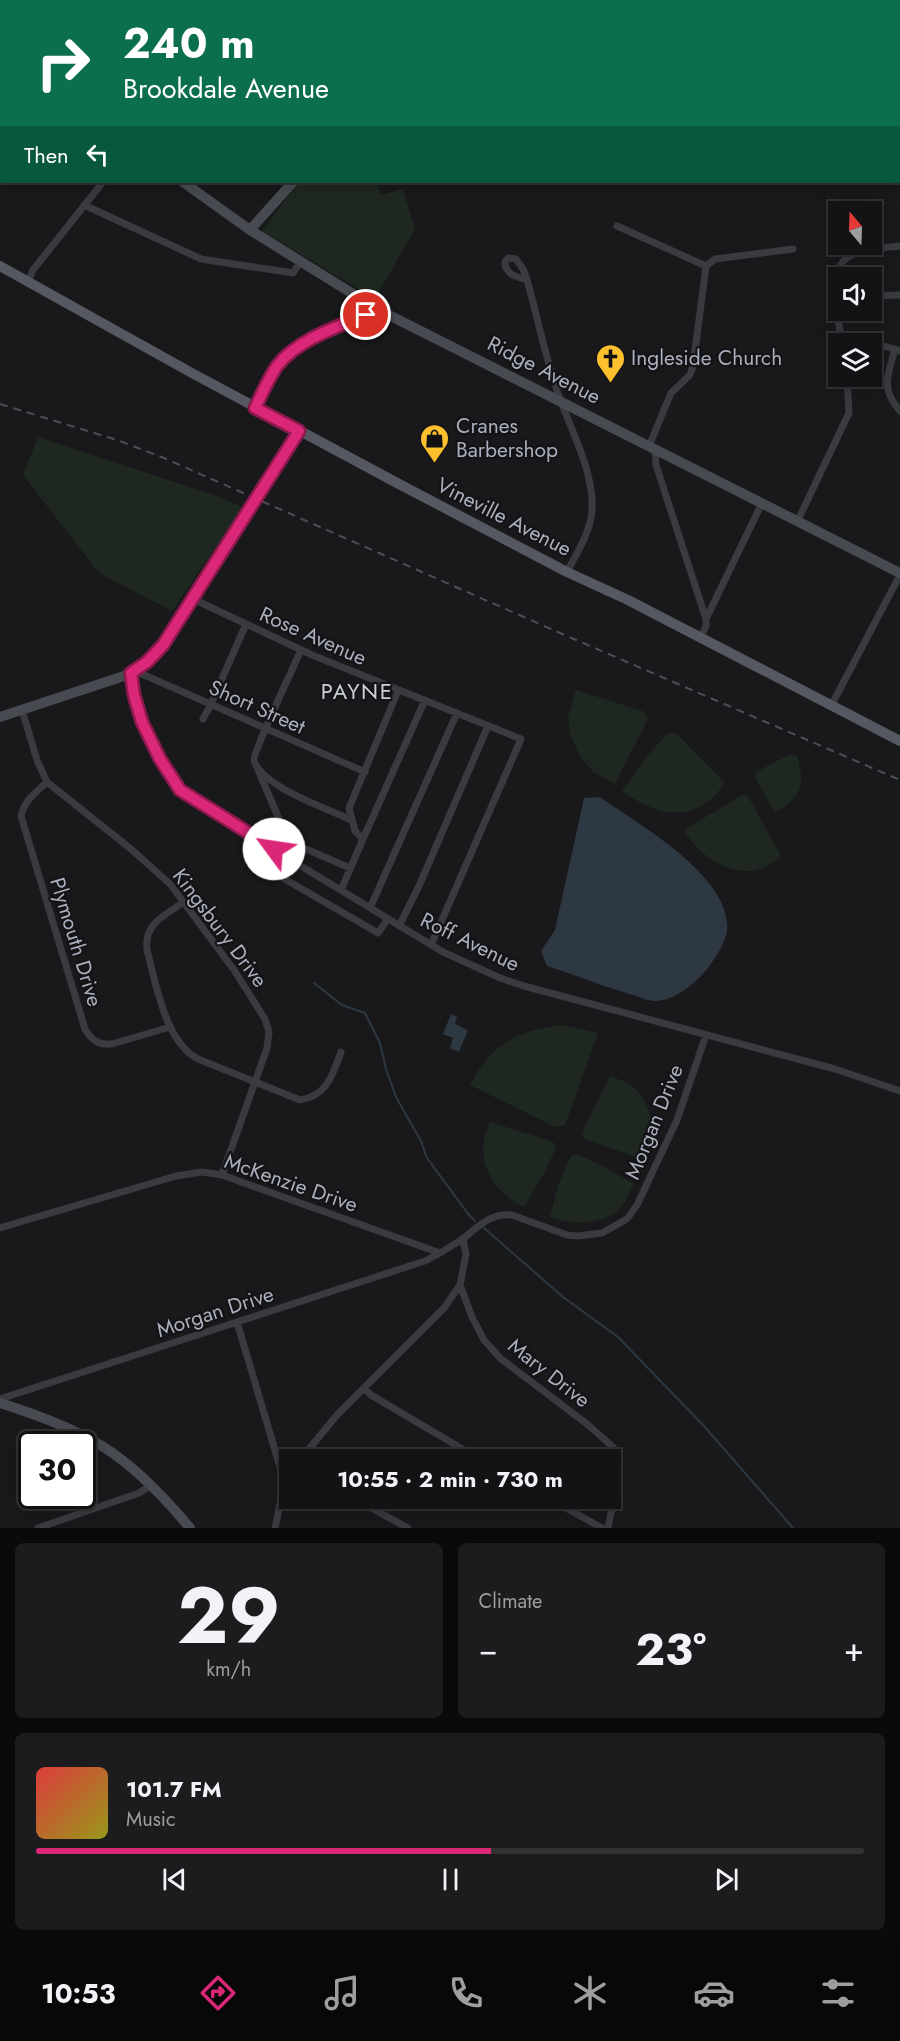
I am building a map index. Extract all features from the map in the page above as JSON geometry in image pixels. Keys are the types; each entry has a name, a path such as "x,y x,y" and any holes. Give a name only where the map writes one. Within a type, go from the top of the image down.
{"main road":[{"name":"Vineville Avenue","path":"0,266 255,408 567,572 628,600 900,741"}],"street":[{"path":"28,281 33,270 102,183"},
{"name":"Ridge Avenue","path":"184,183 250,230 379,310 560,399 900,574"},
{"path":"250,230 292,183"},
{"path":"84,206 201,260 293,273 301,261"},
{"path":"617,226 706,266"},
{"path":"840,267 848,257 859,253 900,246"},
{"path":"700,639 706,626 706,619 652,447 671,393 690,375 693,366 706,266 715,259 793,249"},
{"path":"527,280 560,399 571,422 590,485 592,508 588,528 567,572"},
{"path":"882,296 900,295"},
{"path":"255,408 277,367 293,351 320,335 379,310"},
{"path":"882,346 898,350 886,382 887,392 900,411"},
{"path":"798,520 849,413 848,387"},
{"path":"0,717 134,671 159,651 299,431"},
{"path":"706,619 762,503"},
{"path":"831,706 900,574"},
{"name":"Rose Avenue","path":"193,599 301,650 521,739 431,945"},
{"path":"203,719 246,624"},
{"path":"301,650 254,757 255,762 286,835 292,843 350,868"},
{"name":"Short Street","path":"134,671 365,772"},
{"name":"Roff Avenue","path":"134,671 134,695 142,722 160,759 180,790 431,945 474,967 513,983 835,1069 900,1091"},
{"path":"363,840 355,831 349,808 398,691"},
{"path":"340,890 425,700"},
{"name":"Kingsbury Drive","path":"22,710 37,760 47,782 159,872 234,970 265,1019 269,1040 222,1175"},
{"path":"370,908 457,713"},
{"path":"399,926 420,886 488,726"},
{"path":"255,762 279,787 351,820"},
{"name":"Plymouth Drive","path":"47,782 29,799 23,807 21,816 85,1029 93,1040 103,1045 170,1027"},
{"path":"291,859 283,878 378,933 388,919"},
{"path":"184,902 158,920 150,928 146,938 147,950 176,1040 192,1055 300,1100 313,1097 328,1084 341,1052"},
{"name":"Morgan Drive","path":"462,1239 490,1218 505,1214 567,1235 578,1236 602,1233 615,1228 627,1219 638,1205 677,1120 706,1035"},
{"name":"McKenzie Drive","path":"0,1228 176,1176 202,1172 222,1175 440,1253"},
{"path":"308,1449 320,1433 444,1308 460,1285 466,1254 462,1239 440,1253"},
{"name":"Morgan Drive","path":"0,1401 425,1261 440,1253"},
{"name":"Mary Drive","path":"460,1285 477,1328 491,1349 600,1434 613,1447 619,1474 608,1528"},
{"path":"237,1322 279,1455"},
{"path":"364,1388 371,1395 462,1449"},
{"path":"0,1401 52,1422 103,1447 151,1485 190,1528"},
{"path":"38,1528 139,1493 151,1485"},
{"path":"274,1528 279,1509"},
{"path":"373,1509 408,1528"},
{"path":"568,1509 602,1528"}],"shaded area":[{"path":"297,183 377,183 381,195 403,189 415,229 375,299 262,231"},
{"path":"38,437 220,497 243,508 172,611 99,573 23,475"},
{"path":"576,690 645,712 648,719 615,784 593,772 579,755 570,734 568,717"},
{"path":"668,733 676,733 725,783 709,801 686,812 675,813 653,808 622,791 647,756"},
{"path":"789,755 797,755 801,775 800,789 791,801 775,813 755,777 756,772"},
{"path":"742,795 748,796 781,856 765,867 741,871 718,864 708,857 690,840 684,830"},
{"path":"600,797 680,854 715,891 725,911 727,931 717,955 698,979 685,990 670,998 647,1000 547,966 541,951 555,930 584,798"},
{"path":"451,1014 457,1017 455,1024 468,1030 459,1052 450,1048 453,1038 443,1034"},
{"path":"562,1025 598,1033 565,1125 555,1127 470,1085 487,1058 507,1042 531,1031"},
{"path":"610,1076 632,1086 640,1094 649,1111 651,1141 647,1161 584,1139 582,1133"},
{"path":"490,1122 553,1142 556,1148 524,1207 499,1189 488,1171 483,1151 484,1138"},
{"path":"576,1154 634,1184 616,1212 601,1219 583,1222 566,1221 550,1216 559,1183 571,1156"}],"waterway":[{"path":"314,983 342,1005 365,1013 380,1043 396,1097 421,1141 427,1158 475,1221"},
{"path":"484,1228 563,1297 618,1337 703,1425 793,1528"}],"railway":[{"path":"0,404 117,440 164,458 900,780"}],"place":[{"name":"Ingleside Church","path":"610,384"},
{"name":"Cranes Barbershop","path":"435,464"}],"district":[{"name":"PAYNE","path":"357,691"}],"route":[{"path":"274,849 180,790 160,759 142,722 136,704 131,673 159,651 172,633 299,431 255,408 277,367 293,351 320,335 366,315"}]}
